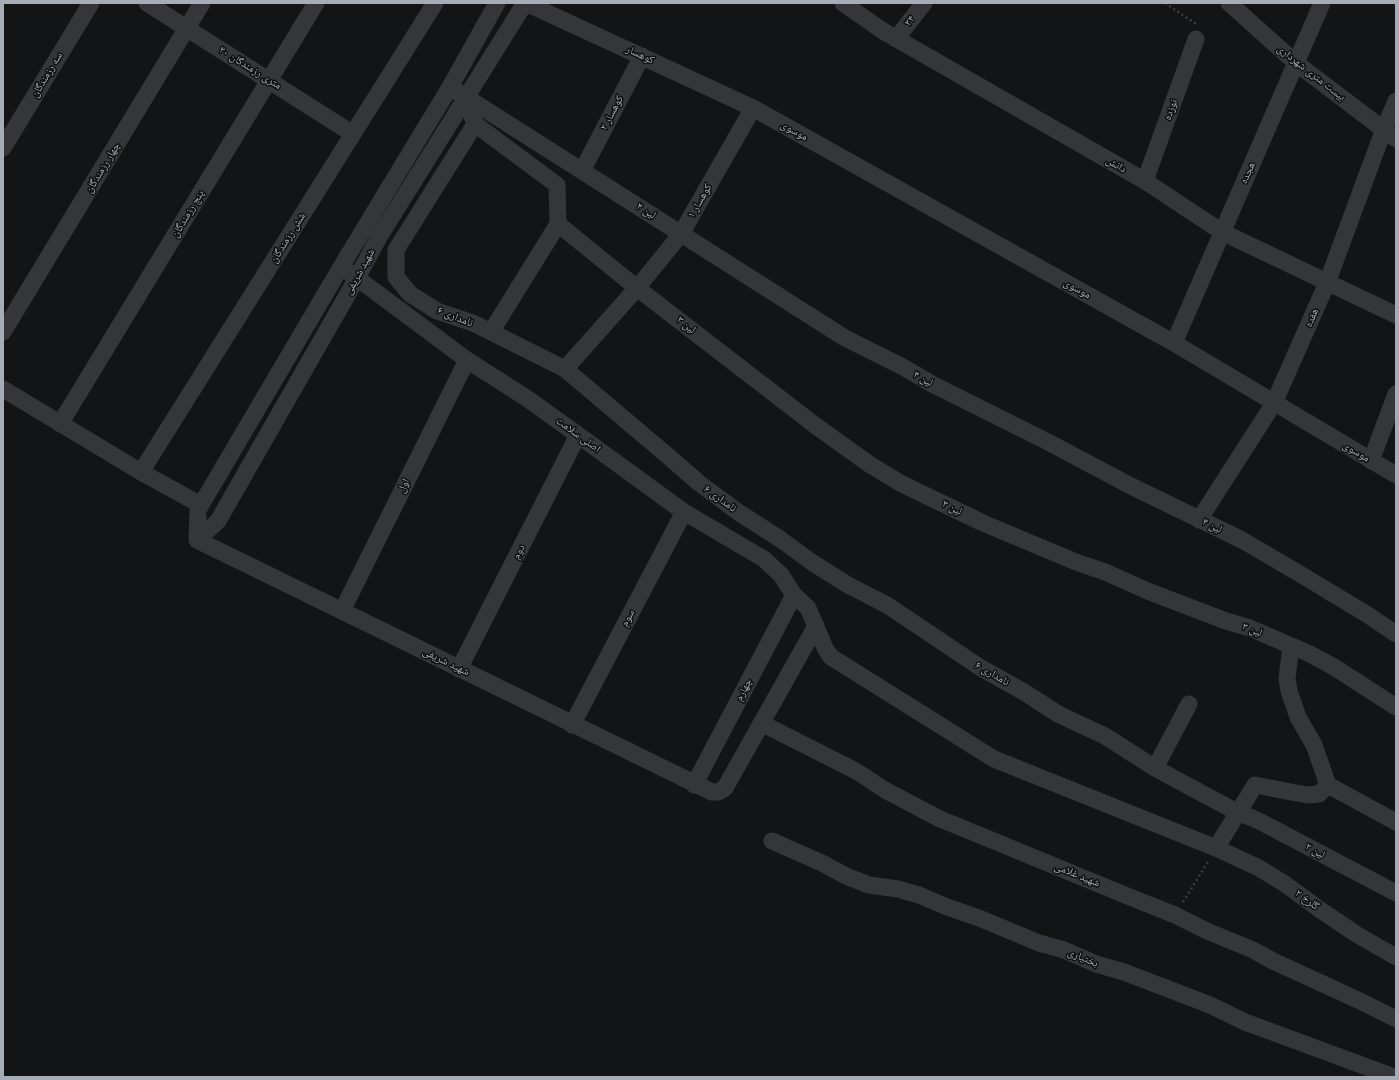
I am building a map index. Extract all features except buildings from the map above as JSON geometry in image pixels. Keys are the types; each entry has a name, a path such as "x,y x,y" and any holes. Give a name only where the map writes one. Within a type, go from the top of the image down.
{"street":[{"name":"سه رزمندگان","path":"3,148 91,3"},
{"name":"۲۰ متری رزمندگان","path":"147,3 353,134"},
{"name":"چهار رزمندگان","path":"3,332 202,3"},
{"name":"پنج رزمندگان","path":"60,424 270,81 316,3"},
{"name":"شش رزمندگان","path":"141,472 435,3"},
{"name":"شهید شریفی","path":"197,540 198,510 340,267 450,87 496,3"},
{"name":"شهید شریفی","path":"197,540 218,522 357,278 379,236 465,97 526,3"},
{"name":"کوهسار","path":"526,3 753,108"},
{"name":"دانش","path":"843,3 896,39 1145,181 1222,232 1396,315"},
{"name":"۳۴","path":"896,39 924,3"},
{"name":"بیست متری شهرداری","path":"1228,3 1296,63 1390,134"},
{"name":"هجده","path":"1174,343 1322,3"},
{"name":"نوزده","path":"1145,181 1196,39"},
{"name":"کوهسار ۲","path":"582,171 642,56"},
{"name":"لین ۴","path":"450,87 846,338 1128,485 1262,552 1368,615 1396,634"},
{"path":"465,97 475,124 557,185 558,224 491,332"},
{"name":"هفده","path":"1199,520 1274,403 1390,134 1396,101"},
{"name":"کوهسار ۱","path":"564,369 637,288 681,234 753,108"},
{"name":"موسوی","path":"753,108 1174,343 1396,476"},
{"name":"نامداری ۶","path":"475,124 396,250 396,277 410,294 437,311 473,323 564,369 668,456 699,484 813,563 848,585 887,604 981,668 1024,692 1058,714 1105,736 1155,768 1236,811"},
{"name":"لین ۳","path":"558,224 637,288 841,445 900,483 983,523 1076,562 1105,572 1156,594 1250,628 1310,654 1334,667 1396,706"},
{"name":"اصلی سلامت","path":"340,267 467,360 578,434 684,512 764,559 781,575 794,595 808,608 816,626"},
{"name":"اول","path":"342,612 467,360"},
{"path":"3,389 141,472 201,505"},
{"path":"1371,461 1396,394"},
{"name":"دوم","path":"459,669 578,434"},
{"name":"سوم","path":"572,724 684,512"},
{"name":"شهید شریفی","path":"197,540 694,785 712,792 718,792 725,788 816,626"},
{"name":"چهارم","path":"694,785 794,595"},
{"name":"گلرخ ۲","path":"816,626 825,648 831,657 994,759 1216,848 1259,868 1285,884 1356,934 1396,956"},
{"path":"1291,646 1287,678 1289,691 1298,717 1314,745 1328,785 1396,822"},
{"path":"1155,768 1189,704"},
{"name":"شهید غلامی","path":"762,723 856,771 885,790 938,818 1175,915 1207,931 1253,950 1273,961 1360,1001 1396,1020"},
{"path":"1216,848 1236,811 1255,785 1308,795 1319,794 1328,785"},
{"name":"لین ۲","path":"1236,811 1259,821 1396,893"},
{"name":"بختیاری","path":"772,841 822,863 846,876 869,885 898,889 919,894 1039,943 1064,950 1096,964 1124,972 1210,1005 1245,1022 1394,1077"}],"path":[{"path":"1165,3 1196,24 1196,39"},
{"path":"1175,915 1216,848"}]}
